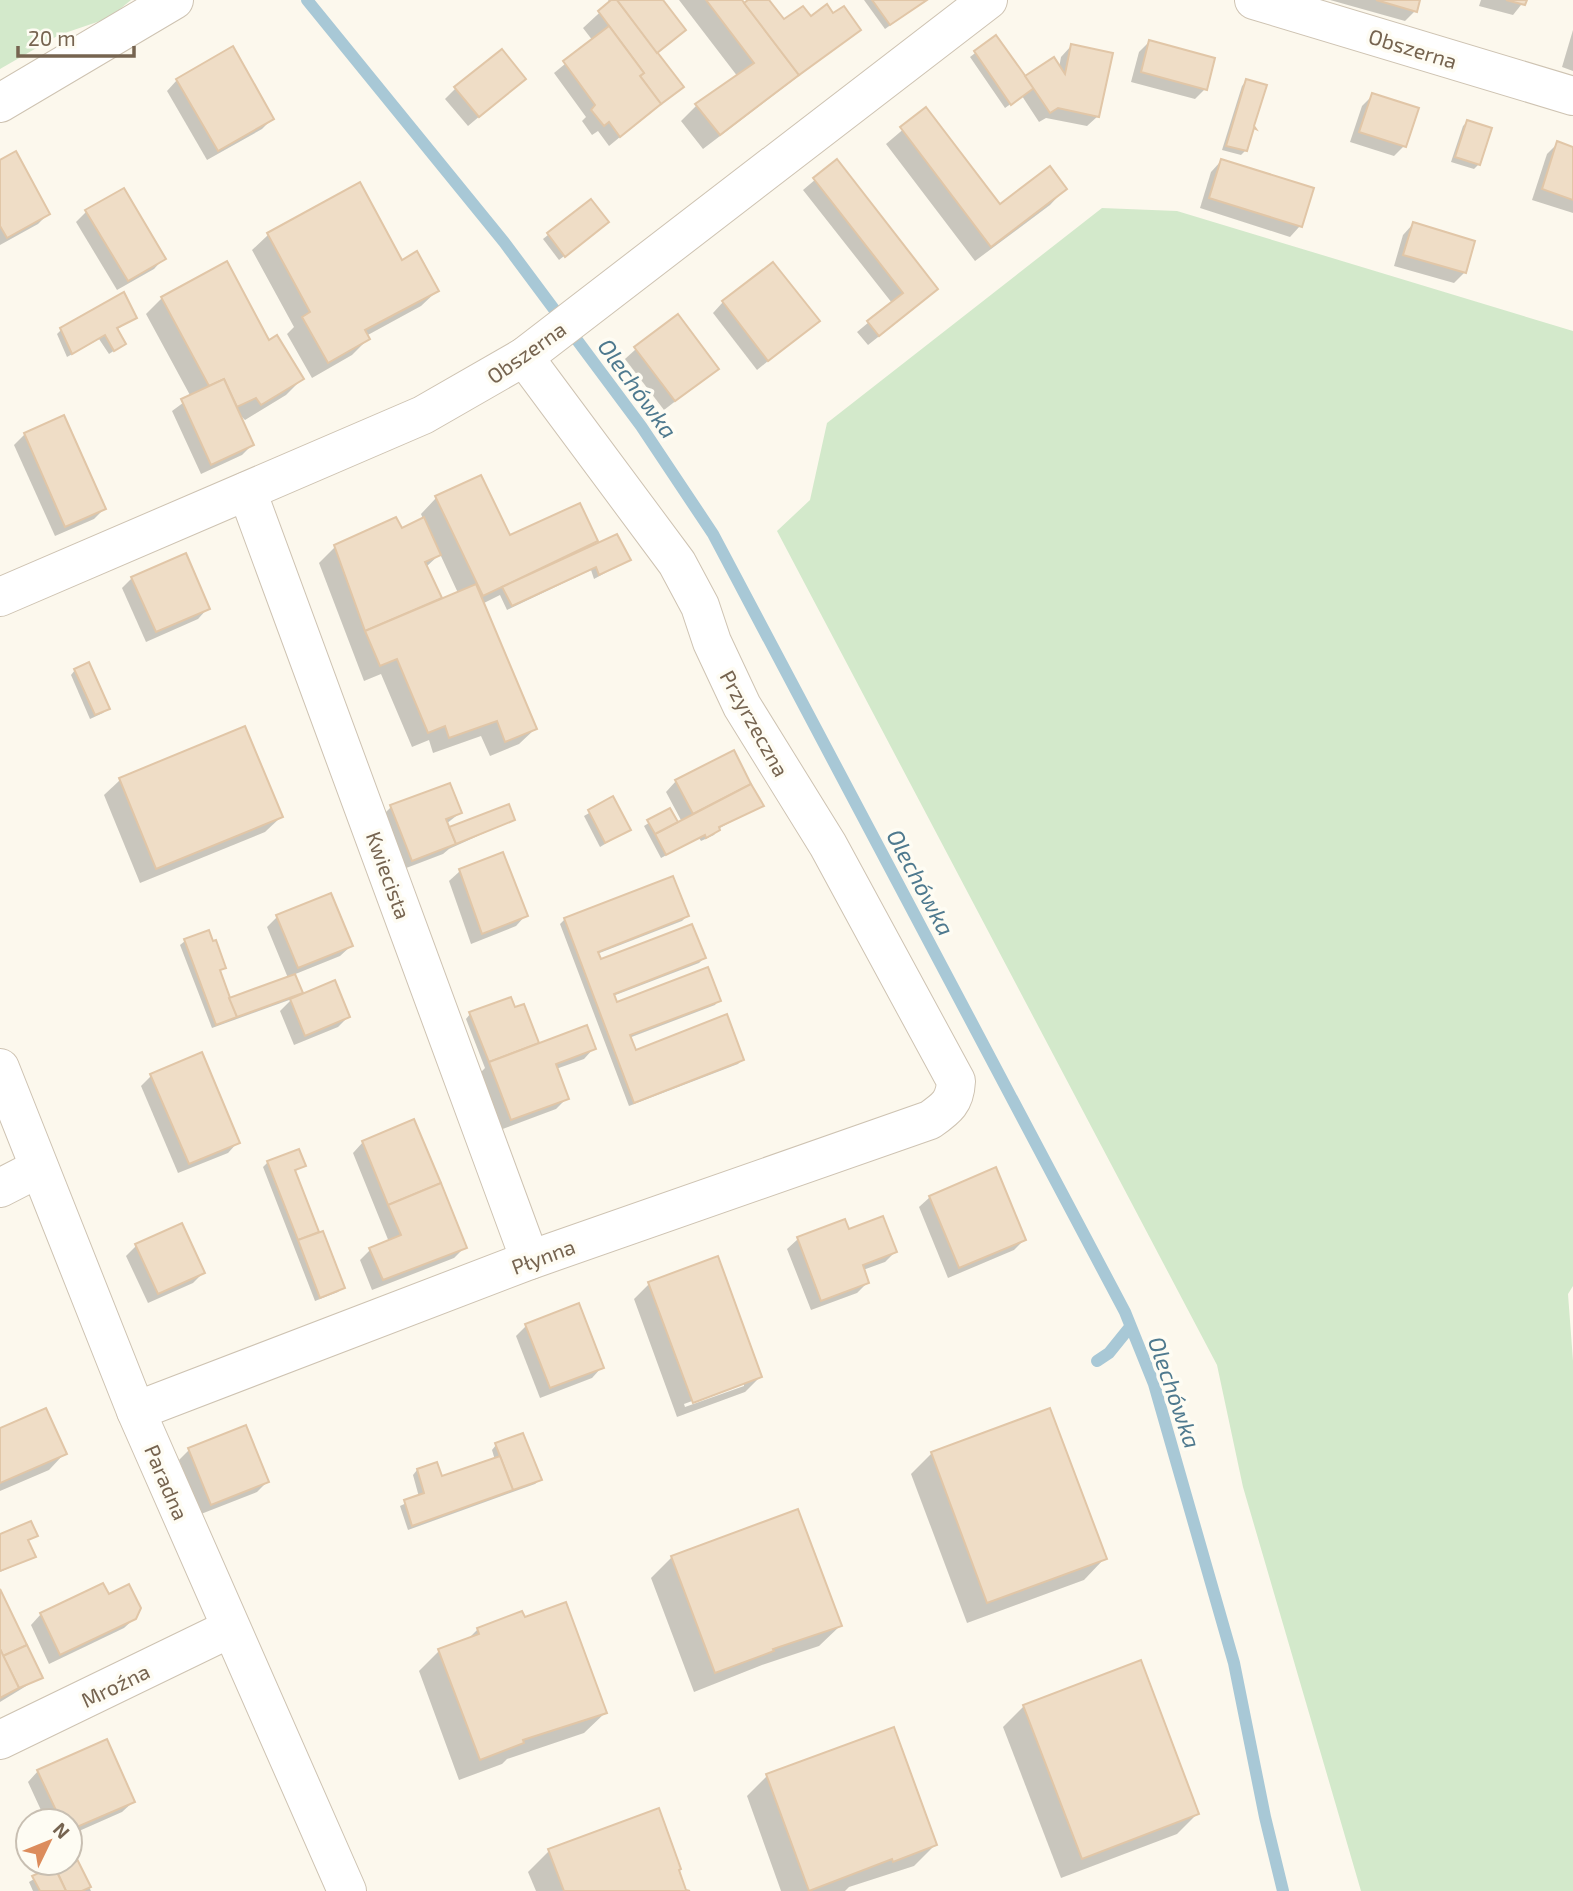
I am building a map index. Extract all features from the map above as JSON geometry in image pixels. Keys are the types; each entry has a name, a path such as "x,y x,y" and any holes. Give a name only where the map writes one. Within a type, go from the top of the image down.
{"street":[{"path":"0,103 174,0"},
{"name":"Obszerna","path":"0,597 423,415 532,350 988,0"},
{"name":"Obszerna","path":"1254,0 1573,96"},
{"name":"Przyrzeczna","path":"532,350 677,564 700,606 712,642 742,706 828,845 956,1081 951,1105"},
{"name":"Kwiecista","path":"247,491 530,1260"},
{"name":"Paradna","path":"0,1068 136,1411 229,1629 346,1891"},
{"name":"Płynna","path":"136,1411 530,1260 930,1120 951,1105"},
{"path":"0,1188 39,1168"},
{"name":"Mroźna","path":"0,1740 229,1629"}],"green space":[{"path":"0,0 131,0 109,18 59,35 0,69"},
{"path":"1102,208 1177,211 1573,331 1573,1286 1568,1294 1573,1361 1573,1891 1361,1891 1243,1487 1217,1365 777,531 810,500 827,423"}],"building":[{"path":"611,0 617,0 684,87 661,104 640,76 644,73 598,11"},
{"path":"617,0 663,0 686,30 657,53"},
{"path":"706,0 742,0 799,75 720,135 695,104 754,63"},
{"path":"748,0 769,0 784,19 803,6 811,16 827,4 833,13 844,6 861,30 799,75 744,3"},
{"path":"872,0 927,0 890,25"},
{"path":"1376,0 1420,0 1417,12"},
{"path":"1506,0 1527,0 1525,5"},
{"path":"609,26 644,73 640,76 661,104 620,137 609,122 604,126 591,110 595,105 563,61"},
{"path":"996,35 1034,88 1011,105 974,51"},
{"path":"1149,40 1215,58 1207,90 1141,72"},
{"path":"1071,44 1113,53 1099,117 1058,108 1050,113 1025,76 1054,57 1065,74"},
{"path":"233,46 274,119 218,151 176,79"},
{"path":"502,49 526,79 479,117 454,87"},
{"path":"1246,79 1267,85 1254,126 1256,129 1254,128 1247,151 1226,146"},
{"path":"1372,93 1419,108 1406,147 1359,132"},
{"path":"926,107 1000,204 1050,166 1067,189 991,247 900,127"},
{"path":"1467,120 1492,128 1480,165 1455,157"},
{"path":"1557,141 1573,147 1573,200 1542,189"},
{"path":"16,151 50,214 7,238 0,226 0,160"},
{"path":"837,159 938,289 879,336 867,321 903,293 813,178"},
{"path":"1221,159 1314,188 1302,227 1209,198"},
{"path":"360,182 402,260 417,251 439,291 365,330 370,339 328,363 302,317 310,312 267,233"},
{"path":"124,188 166,259 128,281 85,210"},
{"path":"591,199 609,222 565,257 547,233"},
{"path":"1413,222 1475,241 1466,273 1403,255"},
{"path":"227,261 269,340 277,335 304,379 261,405 256,398 237,407 224,379 209,386 161,297"},
{"path":"773,262 820,321 768,361 722,301"},
{"path":"124,292 137,318 117,328 126,344 114,351 105,335 72,354 60,328"},
{"path":"678,314 719,369 675,401 634,347"},
{"path":"224,379 254,445 211,465 181,399"},
{"path":"64,415 106,509 65,527 24,433"},
{"path":"481,475 510,535 580,503 598,541 483,596 435,496"},
{"path":"396,517 402,528 424,517 441,555 425,562 442,598 365,631 334,545"},
{"path":"617,534 631,560 599,575 596,567 512,606 502,587"},
{"path":"186,553 210,609 156,632 131,577"},
{"path":"476,584 537,729 505,742 497,721 449,738 445,726 428,733 397,659 380,666 365,631"},
{"path":"89,662 110,709 95,715 74,669"},
{"path":"245,726 283,817 156,869 119,778"},
{"path":"734,750 751,784 693,814 675,780"},
{"path":"450,783 462,813 446,819 456,844 412,861 390,805"},
{"path":"751,784 764,806 719,827 720,830 706,838 705,835 666,855 655,834"},
{"path":"613,796 631,830 605,843 588,810"},
{"path":"509,804 515,820 456,844 449,827"},
{"path":"670,808 678,822 655,834 647,820"},
{"path":"503,852 528,916 482,934 459,869"},
{"path":"673,876 689,916 598,952 601,959 692,924 706,958 614,994 617,1002 708,967 721,1001 630,1035 636,1050 727,1014 744,1060 634,1103 564,918"},
{"path":"331,893 353,946 298,968 276,915"},
{"path":"209,930 213,941 216,940 226,968 220,970 237,1017 216,1025 184,939"},
{"path":"295,974 303,993 237,1017 229,998"},
{"path":"335,980 350,1017 305,1036 290,999"},
{"path":"511,997 515,1007 524,1004 539,1043 489,1062 469,1012"},
{"path":"587,1025 596,1049 556,1064 569,1099 511,1120 489,1062"},
{"path":"202,1052 240,1143 189,1164 150,1074"},
{"path":"414,1119 441,1183 388,1205 362,1141"},
{"path":"299,1149 306,1166 295,1170 319,1232 298,1240 267,1161"},
{"path":"996,1167 1026,1240 959,1268 929,1196"},
{"path":"441,1183 467,1248 383,1280 369,1248 401,1235 388,1205"},
{"path":"883,1216 897,1252 863,1265 869,1283 821,1301 797,1237 845,1219 849,1229"},
{"path":"182,1223 205,1273 158,1294 135,1244"},
{"path":"323,1231 345,1288 320,1298 298,1240"},
{"path":"718,1256 762,1377 693,1403 648,1282"},
{"path":"579,1303 604,1368 550,1388 525,1324"},
{"path":"46,1408 67,1454 0,1483 0,1428"},
{"path":"1050,1408 1107,1559 987,1603 931,1452"},
{"path":"246,1425 269,1482 211,1505 188,1448"},
{"path":"523,1433 542,1480 513,1490 495,1443"},
{"path":"500,1456 513,1490 412,1526 404,1500 424,1493 417,1469 437,1462 442,1476"},
{"path":"798,1509 842,1626 773,1649 774,1651 715,1673 671,1556"},
{"path":"31,1521 38,1536 28,1540 36,1557 0,1571 0,1534"},
{"path":"103,1583 109,1594 129,1584 141,1608 136,1619 60,1655 40,1613"},
{"path":"0,1589 27,1645 3,1656 0,1649"},
{"path":"566,1602 607,1713 523,1740 524,1743 480,1760 438,1649 479,1634 477,1628 522,1611 525,1617"},
{"path":"27,1645 43,1678 19,1688 3,1656"},
{"path":"0,1649 19,1688 0,1698"},
{"path":"1141,1660 1199,1814 1082,1859 1023,1705"},
{"path":"894,1727 937,1845 809,1891 766,1774"},
{"path":"107,1739 135,1802 84,1824 84,1807 54,1807 37,1770"},
{"path":"659,1808 686,1890 690,1891 564,1891 548,1849"},
{"path":"84,1873 91,1887 82,1891 66,1891 60,1877 84,1877"},
{"path":"33,1877 59,1877 66,1891 40,1891"}],"waterway":[{"name":"Olechówka","path":"307,0 504,242 641,426 713,534 1125,1312 1154,1384 1234,1663 1283,1891"},
{"path":"1097,1361 1109,1353 1130,1327"}]}
